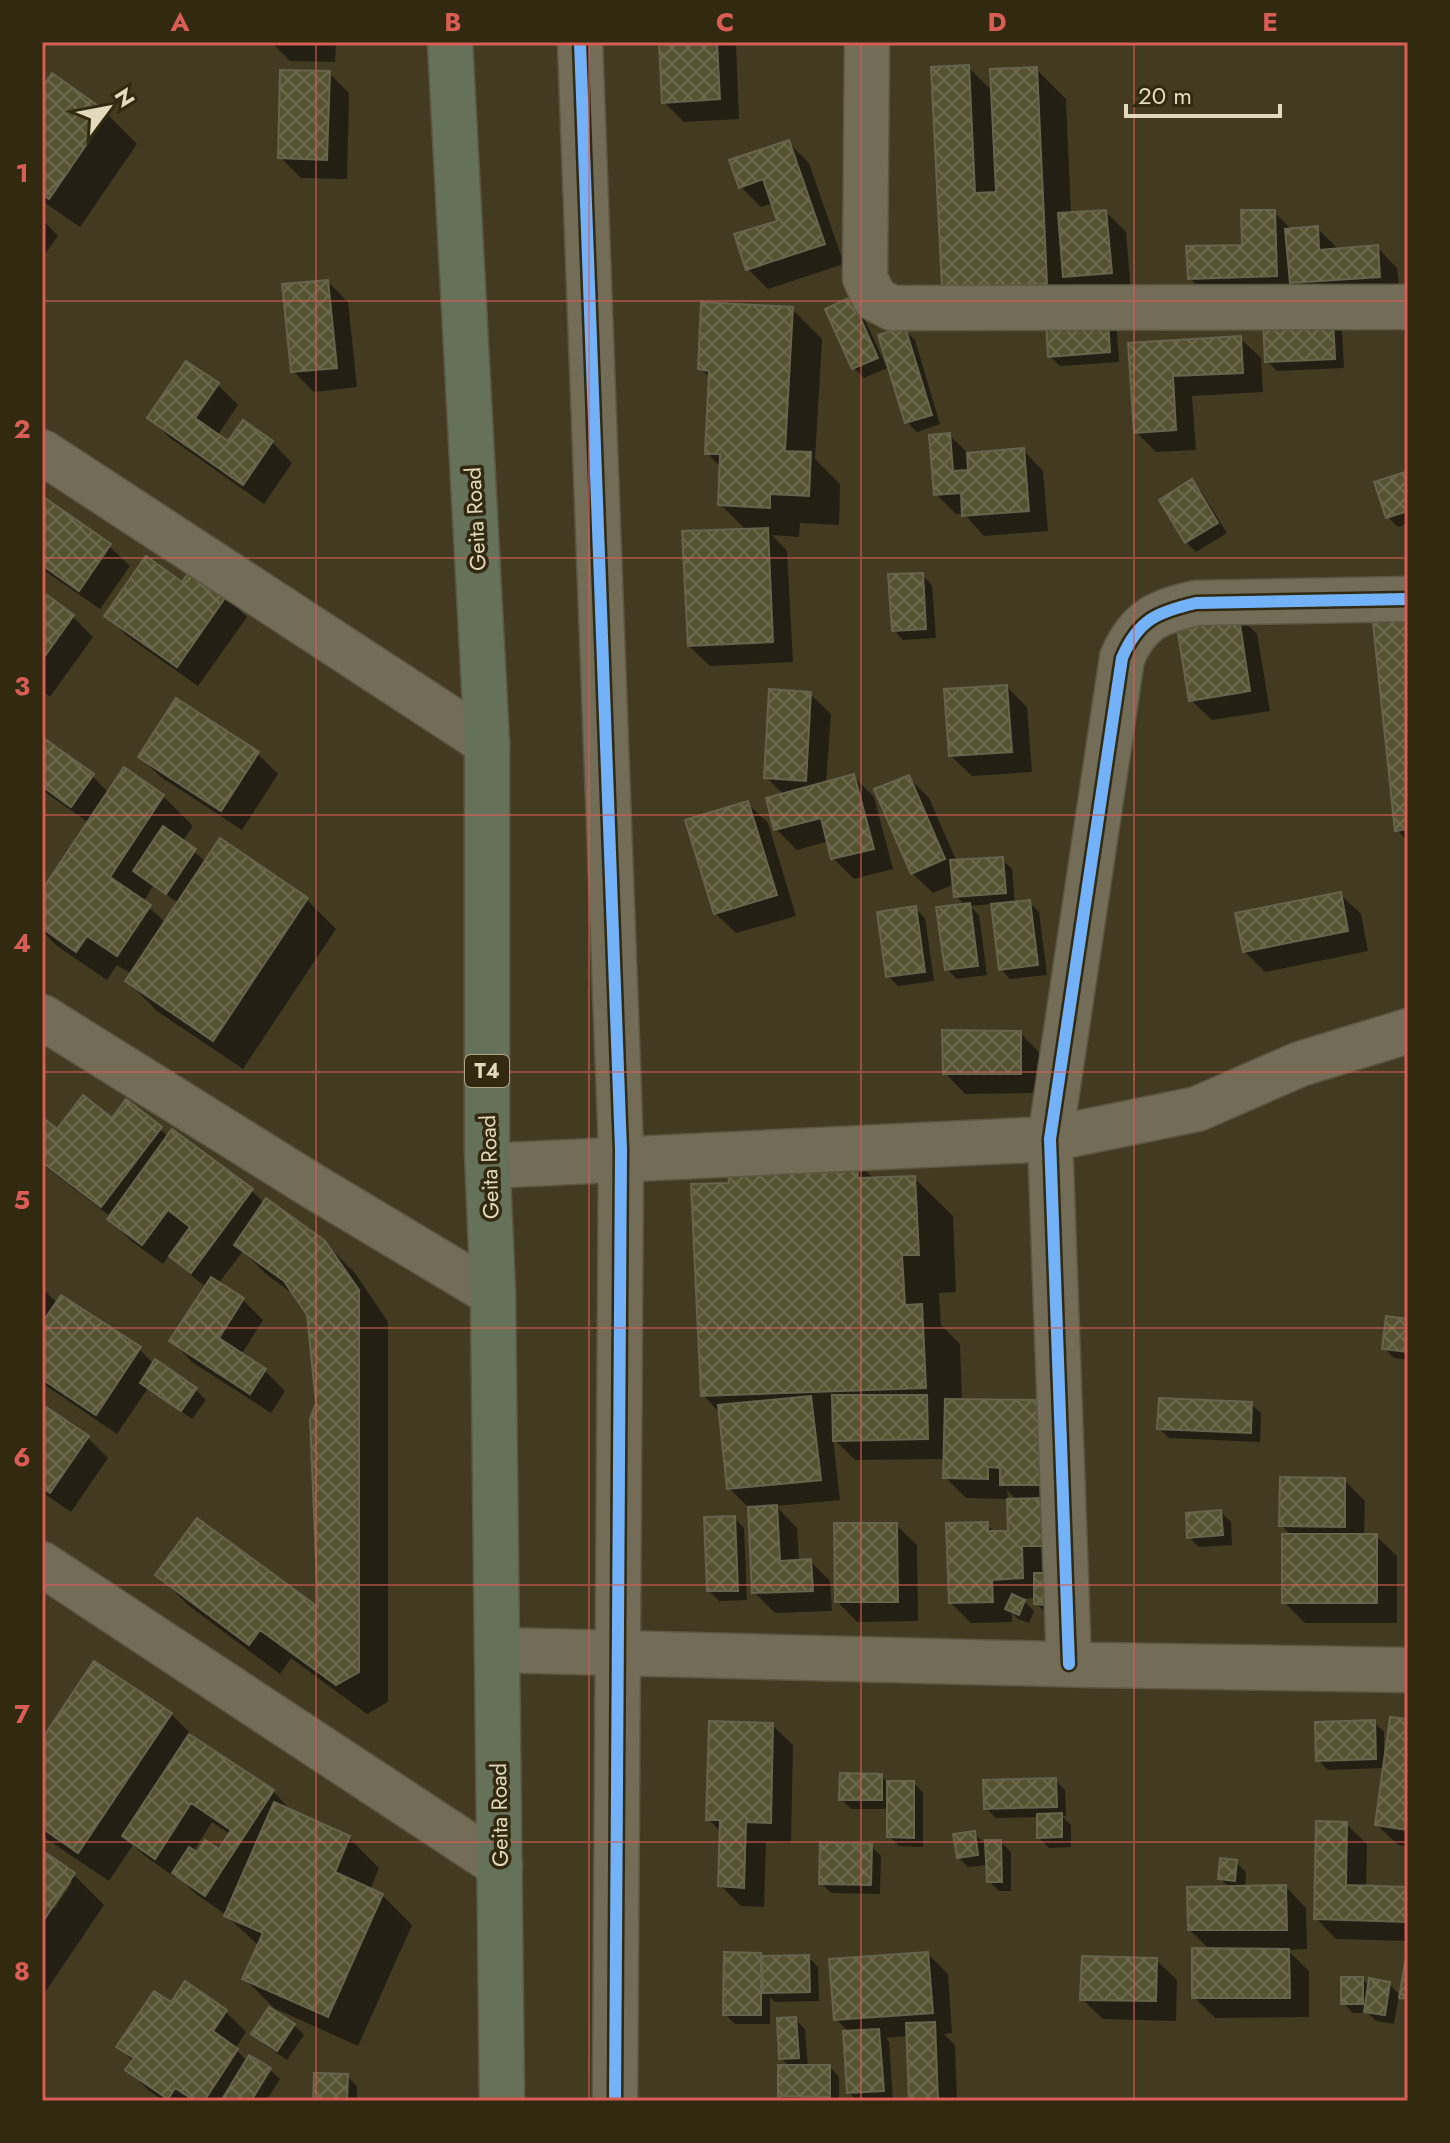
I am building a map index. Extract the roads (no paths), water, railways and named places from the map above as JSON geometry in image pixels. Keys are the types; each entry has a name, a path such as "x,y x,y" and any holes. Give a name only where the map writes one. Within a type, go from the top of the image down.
{"highway":[{"name":"Geita Road","path":"450,42 487,743 488,1166 493,1294 502,2101"}],"street":[{"path":"580,42 621,1161 615,2101"},
{"path":"867,42 865,278 875,299 892,308 1408,307"},
{"path":"42,452 487,743"},
{"path":"1069,1664 1050,1139 1122,658 1131,637 1146,623 1166,610 1196,603 1408,599"},
{"path":"42,1017 493,1294"},
{"path":"488,1166 1050,1139 1197,1109 1300,1064 1408,1031"},
{"path":"42,1564 500,1866"},
{"path":"497,1650 1408,1670"}]}
